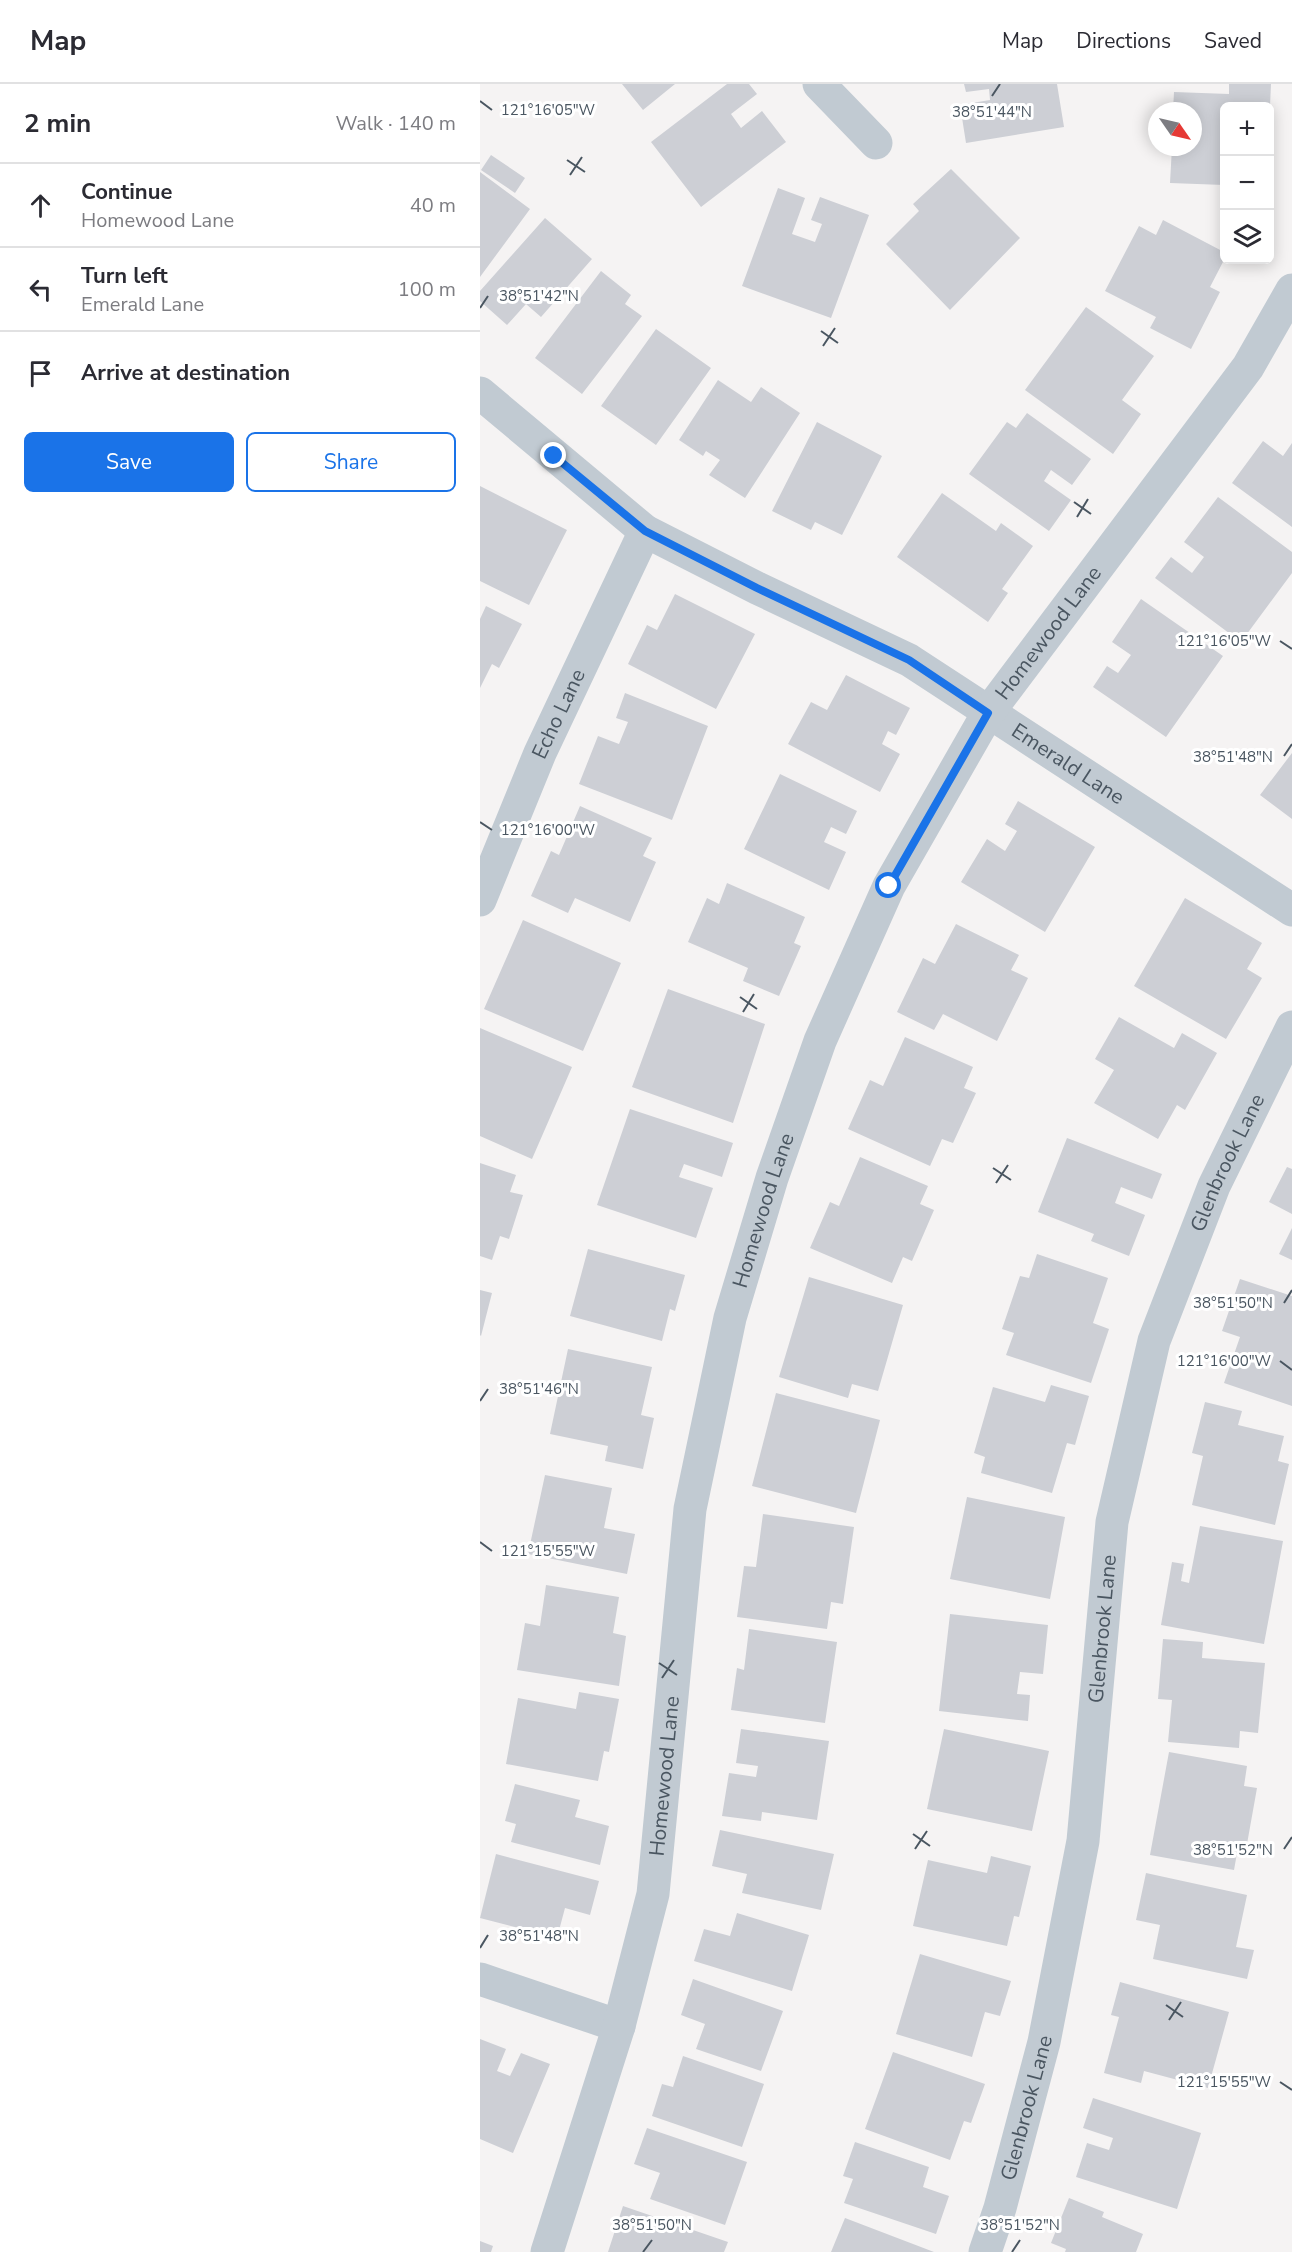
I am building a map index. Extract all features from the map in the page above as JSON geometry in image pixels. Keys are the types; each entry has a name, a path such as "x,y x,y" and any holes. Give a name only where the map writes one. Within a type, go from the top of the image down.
{"street":[{"path":"819,84 876,143"},
{"name":"Homewood Lane","path":"547,2252 619,2026 653,1894 690,1509 730,1318 772,1178 820,1041 889,886 988,713 1248,368 1292,290"},
{"name":"Emerald Lane","path":"480,393 645,531 757,588 909,660 1292,910"},
{"name":"Echo Lane","path":"480,900 540,753 645,531"},
{"name":"Glenbrook Lane","path":"985,2252 1000,2208 1044,2042 1083,1841 1112,1522 1154,1341 1214,1186 1292,1027"},
{"path":"480,1979 619,2026"}],"building":[{"path":"622,84 675,84 643,110"},
{"path":"727,84 749,84 757,94 731,114 741,128 762,111 786,142 701,207 651,142"},
{"path":"964,84 1057,84 1064,127 966,143 960,105 990,100 989,89 966,92"},
{"path":"1229,84 1271,84 1270,102 1220,102 1220,185 1170,183 1172,156 1202,156 1202,102 1173,102 1174,92 1229,94"},
{"path":"491,155 525,178 515,193 481,170"},
{"path":"951,169 1020,238 950,310 886,244 919,211 913,204"},
{"path":"480,172 530,209 480,277"},
{"path":"778,188 805,198 792,234 815,242 822,224 811,220 820,197 869,215 831,318 742,286"},
{"path":"545,218 592,259 541,317 526,304 507,325 480,301 480,291"},
{"path":"1163,220 1220,250 1220,264 1222,264 1210,287 1220,292 1191,349 1150,328 1156,317 1105,291 1139,226 1156,235"},
{"path":"601,271 631,295 625,304 642,316 582,394 535,358"},
{"path":"1086,307 1154,356 1122,400 1141,414 1113,454 1025,390"},
{"path":"656,329 711,368 656,445 601,406"},
{"path":"718,380 751,402 761,387 800,413 745,498 709,475 720,460 706,451 703,456 679,440"},
{"path":"1027,413 1091,459 1072,485 1051,470 1044,481 1071,500 1049,531 969,474 1007,422 1016,428"},
{"path":"817,422 882,456 842,535 815,522 811,530 772,511"},
{"path":"1263,441 1283,456 1292,443 1292,527 1232,483"},
{"path":"480,486 567,530 529,605 480,581"},
{"path":"942,493 996,531 1001,523 1033,546 1002,589 1008,593 988,622 897,557"},
{"path":"1218,497 1292,552 1292,573 1241,642 1155,578 1171,557 1192,573 1204,557 1184,542"},
{"path":"675,594 755,634 716,709 628,664 647,625 657,630"},
{"path":"1141,599 1223,656 1166,737 1093,687 1107,666 1118,673 1131,655 1112,642"},
{"path":"486,606 522,624 499,668 492,664 480,688 480,619"},
{"path":"846,675 910,708 896,735 888,731 882,744 900,754 880,792 788,744 811,702 827,710"},
{"path":"625,693 708,726 672,820 579,784 598,736 619,744 628,722 616,718"},
{"path":"1292,753 1292,819 1260,795"},
{"path":"780,774 857,811 846,834 831,827 824,842 846,852 829,890 744,849"},
{"path":"1018,801 1095,847 1045,932 961,882 987,839 1005,851 1017,831 1005,824"},
{"path":"580,806 652,838 643,856 656,862 630,922 575,898 568,913 531,896 551,851 559,855"},
{"path":"727,883 805,917 794,943 801,946 779,996 743,981 748,968 688,942 707,898 719,904"},
{"path":"1185,898 1262,943 1247,969 1262,978 1226,1039 1134,986"},
{"path":"523,920 621,963 583,1051 484,1009"},
{"path":"956,924 1019,955 1011,970 1028,978 997,1041 943,1014 934,1030 897,1012 923,958 935,964"},
{"path":"668,989 765,1024 733,1123 632,1087"},
{"path":"1119,1017 1174,1048 1182,1033 1217,1053 1185,1110 1177,1105 1158,1139 1094,1103 1114,1070 1095,1059"},
{"path":"480,1028 572,1067 532,1159 480,1136"},
{"path":"905,1037 973,1067 964,1088 976,1093 953,1143 942,1139 930,1166 848,1129 870,1080 883,1086"},
{"path":"630,1109 733,1143 722,1177 684,1164 679,1177 713,1188 696,1238 597,1205"},
{"path":"1067,1138 1162,1174 1152,1199 1121,1187 1115,1203 1145,1215 1129,1256 1091,1241 1094,1234 1038,1212"},
{"path":"860,1157 928,1186 920,1204 934,1210 912,1261 903,1257 892,1283 810,1248 830,1202 839,1206"},
{"path":"480,1163 516,1175 510,1192 523,1195 509,1239 500,1236 492,1260 480,1256"},
{"path":"1287,1167 1292,1169 1292,1214 1269,1202"},
{"path":"1292,1228 1292,1260 1279,1254"},
{"path":"588,1249 685,1275 675,1311 670,1309 662,1341 570,1316"},
{"path":"1037,1254 1108,1278 1093,1323 1109,1329 1091,1383 1006,1355 1014,1333 1002,1329 1020,1276 1029,1278"},
{"path":"809,1277 903,1305 878,1391 852,1384 848,1398 779,1377"},
{"path":"1240,1279 1292,1296 1292,1406 1224,1383 1240,1337 1222,1331"},
{"path":"480,1290 492,1293 481,1336 480,1335"},
{"path":"568,1349 652,1367 641,1415 654,1418 643,1469 605,1461 608,1446 550,1434"},
{"path":"1051,1385 1089,1396 1075,1445 1067,1443 1052,1493 981,1473 985,1457 974,1453 993,1387 1045,1402"},
{"path":"776,1393 880,1420 856,1513 752,1486"},
{"path":"1205,1402 1242,1411 1238,1425 1284,1436 1278,1461 1289,1464 1275,1525 1192,1505 1203,1456 1192,1453"},
{"path":"545,1475 612,1488 604,1528 635,1534 627,1574 528,1554"},
{"path":"967,1497 1065,1517 1050,1599 950,1579"},
{"path":"763,1514 854,1527 843,1604 831,1602 827,1629 737,1617 744,1566 756,1567"},
{"path":"1200,1526 1283,1541 1264,1644 1161,1625 1172,1562 1184,1564 1181,1581 1189,1583"},
{"path":"546,1585 619,1597 613,1633 626,1636 619,1686 517,1670 525,1623 540,1626"},
{"path":"950,1614 1048,1625 1043,1674 1020,1672 1017,1694 1030,1695 1028,1721 939,1711"},
{"path":"749,1629 837,1642 825,1723 731,1710 737,1668 744,1670"},
{"path":"1163,1639 1203,1642 1202,1658 1265,1663 1258,1733 1240,1731 1239,1748 1168,1742 1172,1700 1158,1699"},
{"path":"579,1692 619,1699 609,1752 604,1751 598,1781 506,1764 518,1698 576,1709"},
{"path":"741,1729 829,1741 817,1820 762,1812 761,1821 722,1816 729,1773 756,1777 758,1766 736,1763"},
{"path":"944,1729 1049,1751 1032,1831 927,1809"},
{"path":"1169,1752 1247,1766 1244,1786 1257,1788 1247,1844 1239,1842 1234,1870 1150,1855"},
{"path":"515,1784 580,1800 575,1817 609,1826 600,1865 511,1842 516,1824 505,1821"},
{"path":"720,1830 834,1854 821,1910 742,1893 747,1874 712,1866"},
{"path":"496,1854 599,1881 590,1915 565,1908 557,1938 480,1918"},
{"path":"991,1856 1031,1866 1019,1917 1014,1916 1007,1946 913,1926 928,1860 987,1873"},
{"path":"1146,1873 1247,1895 1236,1947 1254,1950 1247,1979 1153,1959 1160,1925 1136,1920"},
{"path":"737,1913 809,1935 792,1991 694,1961 704,1929 730,1936"},
{"path":"920,1954 1011,1981 1000,2016 985,2012 972,2057 896,2034"},
{"path":"693,1979 783,2011 761,2071 696,2049 705,2024 681,2015"},
{"path":"1120,1982 1229,2012 1208,2088 1144,2071 1141,2083 1104,2073 1119,2017 1111,2015"},
{"path":"480,2039 506,2049 497,2071 510,2076 521,2053 550,2064 513,2153 480,2139"},
{"path":"893,2052 985,2084 971,2123 964,2121 950,2160 865,2129"},
{"path":"683,2056 764,2084 742,2147 652,2116 662,2084 673,2087"},
{"path":"1093,2098 1201,2133 1177,2209 1076,2177 1087,2143 1109,2150 1113,2138 1083,2128"},
{"path":"647,2128 747,2162 725,2225 650,2199 660,2173 634,2164"},
{"path":"855,2142 929,2167 923,2187 949,2196 936,2234 844,2203 853,2179 843,2176"},
{"path":"1069,2198 1104,2212 1102,2217 1143,2234 1136,2252 1065,2252 1066,2249 1051,2243"},
{"path":"623,2206 728,2242 724,2252 608,2252"},
{"path":"845,2218 934,2252 831,2252"},
{"path":"480,2241 493,2246 491,2252 480,2252"}],"route":[{"path":"554,456 645,531 757,588 909,660 988,713 889,886"}]}
